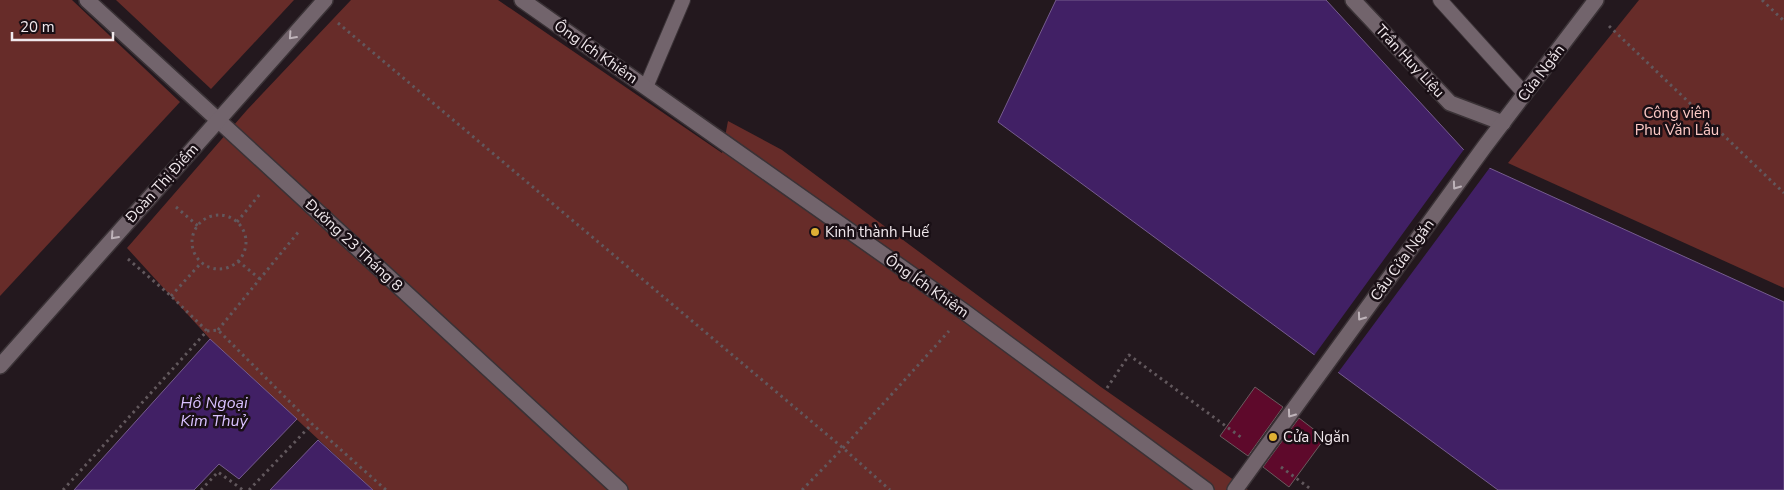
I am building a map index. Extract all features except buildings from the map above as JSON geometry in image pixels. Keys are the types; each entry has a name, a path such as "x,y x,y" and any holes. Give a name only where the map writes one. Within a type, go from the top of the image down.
{"street":[{"name":"Đường 23 Tháng 8","path":"87,0 620,490"},
{"name":"Ông Ích Khiêm","path":"522,0 966,313 1206,490"},
{"name":"Trần Huy Liệu","path":"1353,0 1450,103 1503,123"},
{"name":"Đoàn Thị Điểm","path":"0,366 322,3"},
{"name":"Cửa Ngăn","path":"1485,146 1593,4"},
{"name":"Cầu Cửa Ngăn","path":"1262,453 1485,146"},
{"path":"1235,490 1262,453"}],"lane":[{"path":"646,87 683,0"},
{"path":"1440,0 1525,94"}],"path":[{"path":"1762,0 1784,21"},
{"path":"322,3 890,490"},
{"path":"1593,4 1784,192"},
{"path":"237,222 276,174"},
{"path":"63,490 207,331 218,330 316,211"},
{"path":"214,216 226,216 237,222 244,232 246,244 238,261 223,270 211,268 200,263 194,253 192,241 195,230 203,220 214,216"},
{"path":"109,243 171,296 207,331"},
{"path":"238,261 260,279"},
{"path":"171,296 200,263"},
{"path":"802,490 843,448 966,313"},
{"path":"218,330 312,424 386,490"},
{"path":"1094,407 1129,355 1312,490"},
{"path":"249,490 312,424"},
{"path":"201,490 218,472 243,490"}],"green space":[{"path":"0,0 72,0 180,102 0,296"},
{"path":"116,0 294,0 211,89"},
{"path":"351,0 498,0 722,153 728,121 782,150 1101,387 1248,490 373,490 210,339 127,248 247,110"},
{"name":"Công viên Phu Văn Lâu","path":"1639,0 1784,0 1784,288 1508,163"}],"water":[{"path":"1056,0 1326,0 1474,161 1784,302 1784,490 1498,490 998,122"},
{"name":"Hồ Ngoại Kim Thuỷ","path":"210,339 297,419 239,479 219,464 194,490 74,490"},
{"path":"318,440 373,490 270,490"}],"pier":[{"path":"1465,148 1476,159 1491,166 1337,374 1313,357"}],"place":[{"name":"Kinh thành Huế","path":"815,232"},
{"name":"Cửa Ngăn","path":"1273,437"}]}
